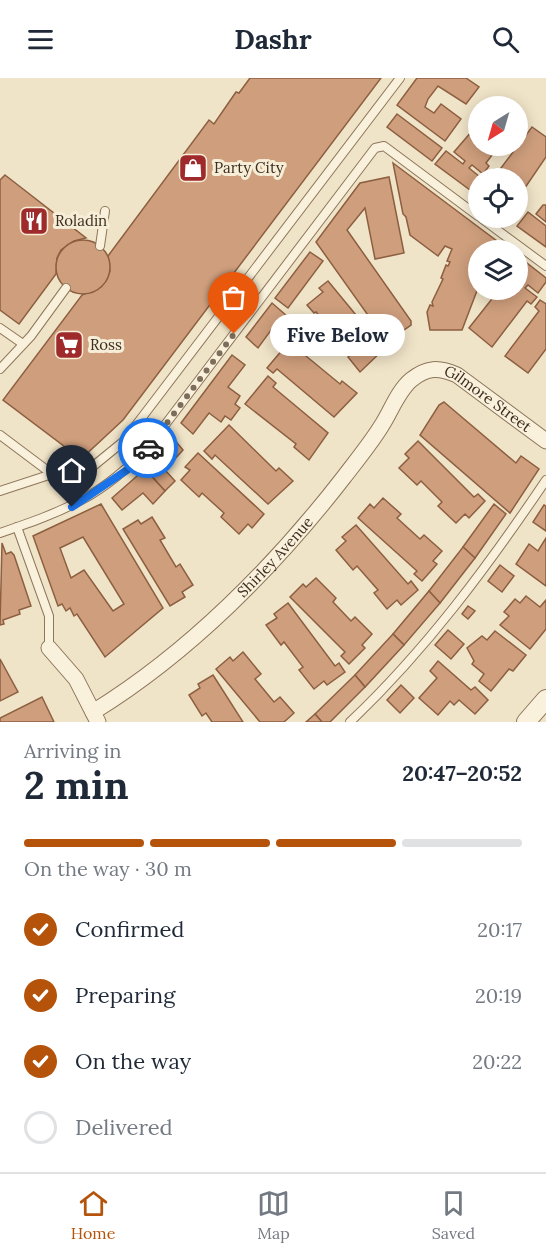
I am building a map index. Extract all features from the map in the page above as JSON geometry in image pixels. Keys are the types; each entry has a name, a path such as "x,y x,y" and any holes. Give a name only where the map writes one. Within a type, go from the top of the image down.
{"street":[{"name":"Gilmore Street","path":"424,370 440,368 457,375 546,441"},
{"name":"Shirley Avenue","path":"95,717 160,668 243,590 344,478 381,426 404,388 424,370"},
{"path":"49,648 76,679 95,717"}],"lane":[{"path":"0,435 52,474 70,484 124,441 400,78"},
{"path":"0,533 72,507 127,470 150,446 375,148 384,146 468,208"},
{"path":"100,246 104,231 105,210"},
{"path":"495,228 546,266"},
{"path":"0,369 23,344 66,288"},
{"path":"0,328 23,344"},
{"path":"0,491 52,474"},
{"path":"350,722 404,667 458,604 546,480"},
{"path":"17,527 49,616 49,648"}],"building":[{"path":"250,78 381,78 123,420 81,459 75,455 67,467 60,462 69,450 3,400 82,295 101,287 110,271 108,256 209,120 214,124 236,92 239,93"},
{"path":"417,78 466,78 479,87 472,96 468,96 466,104 438,86 428,99 425,107 434,113 441,104 461,119 445,141 397,105"},
{"path":"397,114 442,148 432,161 387,127"},
{"path":"532,127 546,137 546,157 528,183 528,168 501,168 510,156 528,156 528,132"},
{"path":"468,136 468,156 491,156 486,163 489,166 488,168 476,168 472,165 468,168 468,189 435,164 446,151 463,164 465,161 454,152"},
{"path":"393,163 468,219 468,228 480,228 496,240 468,240 468,300 473,300 462,330 430,330 427,312 430,305 433,306 432,302 443,279 441,278 446,265 448,266 450,262 447,261 452,249 445,246 438,256 410,235 406,217 403,214"},
{"path":"5,175 86,238 74,241 61,250 57,258 56,274 19,324 0,310 0,180"},
{"path":"389,177 404,253 375,259 365,208 347,230 411,321 411,325 387,342 316,242 360,183"},
{"path":"543,205 546,205 546,222 536,214"},
{"path":"528,212 546,226 546,247 520,228 528,228"},
{"path":"78,240 88,240 98,244 106,252 110,267 106,282 98,290 88,294 78,294 68,290 60,282 56,272 56,262 60,252 68,244"},
{"path":"310,252 323,261 288,308 275,298"},
{"path":"528,264 546,278 546,282 538,293 528,285"},
{"path":"328,281 384,349 360,372 348,357 351,354 316,312 314,313 307,305 323,292 319,288"},
{"path":"528,290 537,297 531,304 527,301 492,347 469,328 491,300 528,300"},
{"path":"540,300 546,304 546,349 528,373 505,356 539,311 535,307"},
{"path":"272,303 295,323 285,336 274,326 258,348 246,337"},
{"path":"289,342 340,384 342,381 357,393 334,417 277,369 273,373 267,368"},
{"path":"232,355 245,365 228,387 240,396 235,404 240,408 231,420 225,416 221,422 209,413 193,434 181,423"},
{"path":"268,376 276,383 273,387 328,433 309,460 294,447 296,444 245,404"},
{"path":"444,402 516,463 521,456 539,469 510,513 420,435 439,405"},
{"path":"229,425 276,471 279,468 293,481 268,504 215,455 212,459 204,451"},
{"path":"173,438 183,450 165,470 175,481 165,491 145,469"},
{"path":"418,441 474,497 478,494 485,501 469,518 465,514 456,523 438,506 442,502 421,481 417,485 399,468 409,458 405,454"},
{"path":"198,453 264,514 252,528 248,524 239,534 221,517 224,513 202,493 199,497 181,480 190,470 185,467"},
{"path":"145,469 165,491 153,504 143,493 122,510 112,498"},
{"path":"383,498 401,514 397,518 420,539 424,535 442,551 433,561 437,564 422,581 414,574 417,571 358,518 370,504 374,508"},
{"path":"101,504 163,608 105,657 77,614 74,616 70,608 66,611 62,604 58,606 33,536","holes":["83,537 124,604 113,611 84,570 71,578 60,548"]},
{"path":"494,504 506,514 475,558 463,547"},
{"path":"544,505 546,506 546,531 533,522"},
{"path":"152,517 165,538 160,540 176,567 180,564 193,585 182,592 185,597 170,606 123,529 138,520 141,524"},
{"path":"356,525 408,584 411,581 418,590 401,605 397,600 387,609 374,593 378,590 357,566 353,570 336,550 346,541 342,537"},
{"path":"546,538 546,586 516,564 529,544 538,551"},
{"path":"2,543 6,554 11,552 14,555 31,606 19,610 20,614 3,620 4,624 0,625"},
{"path":"463,547 475,558 440,603 429,591"},
{"path":"500,565 514,576 502,592 488,581"},
{"path":"316,578 336,598 333,602 351,621 355,617 372,634 362,645 365,648 349,664 341,656 345,652 290,597 303,584 306,587"},
{"path":"429,591 440,603 404,645 393,634"},
{"path":"526,596 540,607 546,600 546,629 530,649 500,625 509,616 504,612 515,599 520,603"},
{"path":"288,603 335,666 339,663 345,672 327,685 324,681 314,689 299,670 303,667 284,642 281,645 266,625 277,618 274,614"},
{"path":"468,606 475,611 468,619 462,614"},
{"path":"448,630 464,644 451,659 435,645"},
{"path":"495,631 526,655 513,671 509,669 491,691 479,681 484,674 472,664 474,661 467,648 482,636 487,640"},
{"path":"393,634 404,645 365,687 355,675"},
{"path":"243,652 261,674 255,679 274,702 280,697 294,713 284,722 260,722 216,669 230,657 233,661"},
{"path":"0,659 18,692 0,701"},
{"path":"438,661 471,690 475,687 488,700 475,714 459,700 454,705 450,701 438,715 419,698 437,678 430,671"},
{"path":"213,675 243,722 212,722 206,713 202,716 189,695 200,688 198,684"},
{"path":"355,675 365,687 330,722 322,722 315,714"},
{"path":"401,685 414,698 400,713 387,700"},
{"path":"42,697 54,722 0,722 0,718"},
{"path":"315,714 322,722 306,722"}],"way so far":[{"path":"148,448 234,334"}],"place":[{"name":"Party City","path":"193,168"},
{"name":"Roladin","path":"34,221"},
{"name":"Five Below","path":"234,334"},
{"name":"Ross","path":"69,345"}],"route":[{"path":"72,507 127,470 148,448"}]}
